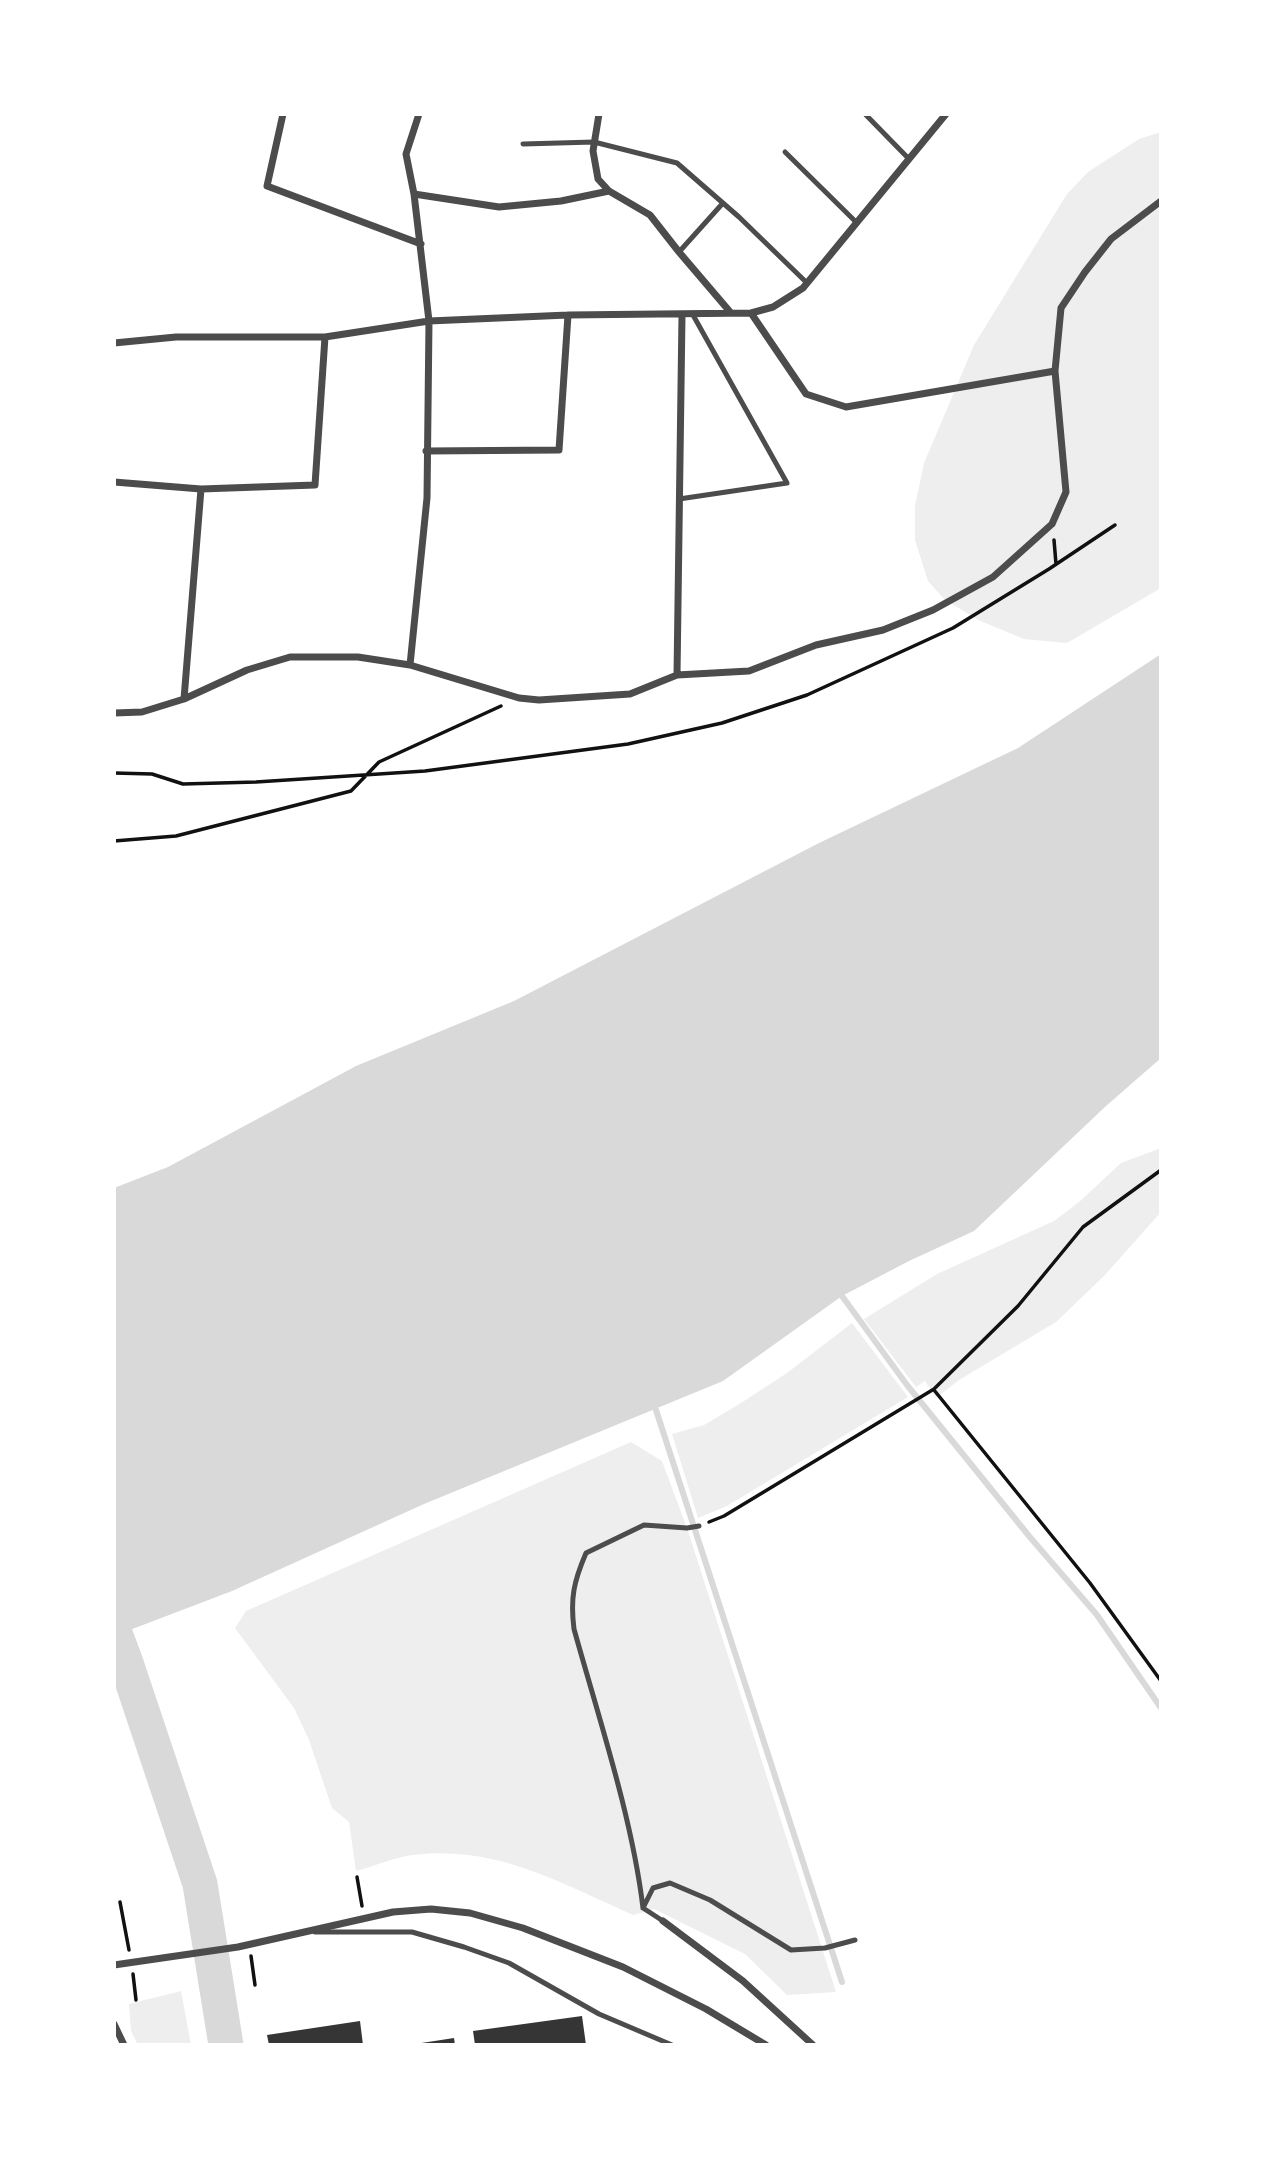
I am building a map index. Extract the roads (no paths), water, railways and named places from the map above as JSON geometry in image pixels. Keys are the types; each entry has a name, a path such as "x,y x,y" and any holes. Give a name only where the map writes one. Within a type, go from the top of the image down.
{"street":[{"path":"283,114 267,186 421,244"},
{"path":"410,665 427,498 429,321 421,244 406,155 419,114"},
{"path":"599,114 593,151 598,179 609,191 650,215 731,313"},
{"path":"114,342 176,337 325,337 429,321 568,315 681,316 751,313 773,307 807,283 946,114"},
{"path":"414,194 499,207 561,201 609,191"},
{"path":"114,713 142,712 184,699 247,670 290,657 358,657 410,665 519,698 539,700 630,694 677,675 749,671 816,645 883,630 933,610 993,577 1052,524 1066,492 1055,372 1061,308 1111,239 1161,201"},
{"path":"751,313 806,394 846,407 1055,372"},
{"path":"426,451 559,450 568,315"},
{"path":"677,675 681,316"},
{"path":"114,482 201,489 315,485 325,337"},
{"path":"184,699 201,489"},
{"path":"114,1965 238,1947 393,1912 431,1909 470,1913 523,1928 623,1967 706,2009 766,2045"},
{"path":"663,1921 743,1981 813,2045"},
{"path":"114,2024 124,2045"}],"lane":[{"path":"865,114 909,159"},
{"path":"523,144 594,142 677,163 807,283"},
{"path":"785,152 857,223"},
{"path":"679,253 723,203"},
{"path":"679,499 787,483 693,315"},
{"path":"663,1921 643,1908 631,1839 574,1629 571,1602 576,1574 586,1553 644,1525 687,1528 699,1526"},
{"path":"643,1908 653,1888 670,1883 710,1900 791,1950 825,1948 855,1940"},
{"path":"300,1932 412,1932 452,1943 509,1963 599,2014 673,2045"}],"waterway":[{"path":"842,1296 907,1385 1029,1536 1097,1615 1161,1708"},
{"path":"656,1410 842,1982"},
{"path":"114,1631 200,1884 226,2045"}]}
